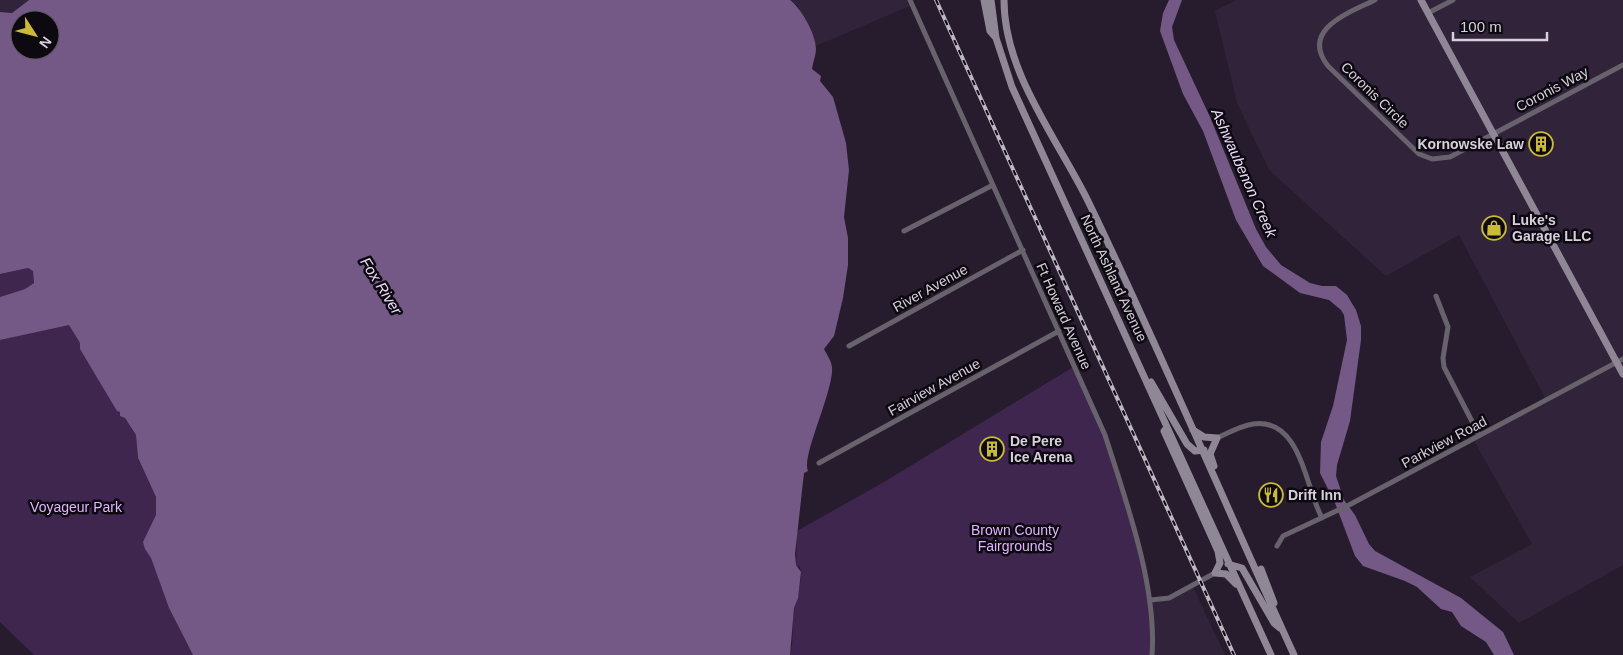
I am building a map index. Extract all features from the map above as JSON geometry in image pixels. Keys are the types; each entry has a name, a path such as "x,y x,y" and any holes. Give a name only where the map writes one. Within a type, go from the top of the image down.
{"main road":[{"name":"North Ashland Avenue","path":"984,0 990,31 996,38 1012,87 1271,655"},
{"path":"992,0 996,38"},
{"name":"North Ashland Avenue","path":"1004,0 1011,42 1028,89 1087,200 1277,616"},
{"path":"1421,0 1492,134 1620,360 1623,374"},
{"path":"1142,370 1158,392 1187,444 1195,451 1202,451 1215,442"},
{"path":"1167,426 1164,431 1218,551 1217,570"},
{"path":"1192,430 1215,442"},
{"path":"1215,442 1210,454 1211,460 1272,592 1277,616 1294,655"},
{"path":"1217,570 1230,563 1244,570 1274,623 1284,632"},
{"path":"1217,570 1229,576 1243,592"}],"street":[{"name":"Ft Howard Avenue","path":"910,0 1105,435 1124,493 1151,600 1152,655"},
{"name":"Coronis Circle","path":"1376,0 1332,22 1323,32 1320,48 1328,66 1425,157 1444,159 1492,134"},
{"path":"1428,13 1453,0"},
{"name":"Coronis Way","path":"1492,134 1623,65"},
{"path":"904,230 993,185"},
{"name":"River Avenue","path":"849,346 1023,250"},
{"path":"1436,296 1448,327 1443,354 1444,367 1479,435"},
{"name":"Fairview Avenue","path":"819,463 1059,331"},
{"name":"Parkview Road","path":"1277,546 1283,536 1349,504 1620,360"},
{"path":"1215,442 1254,424 1270,426 1284,433 1296,449 1313,500 1322,518"},
{"path":"1151,600 1169,598 1217,570"}],"shaded area":[{"path":"0,0 29,0 16,10 10,10 10,13 0,12"},
{"path":"790,0 910,0 912,5 816,46 811,29 802,18 798,6"},
{"path":"1236,0 1623,0 1623,565 1519,623 1470,577 1532,544 1473,439 1546,400 1459,235 1386,276 1269,170 1237,103 1215,11"},
{"path":"1192,585 1225,655 1152,655 1151,600 1162,600"}],"green space":[{"path":"28,268 33,271 34,283 25,289 0,297 0,274"},
{"name":"Voyageur Park","path":"69,324 80,343 80,349 121,412 120,416 125,418 136,435 138,459 156,497 156,515 145,549 151,558 169,608 193,655 34,655 0,622 0,340"},
{"name":"Brown County Fairgrounds","path":"1075,366 1105,435 1124,493 1151,600 1152,655 790,655 793,617 801,579 800,567 796,565 797,531 884,482"}],"water":[{"name":"Fox River","path":"29,0 790,0 803,15 811,29 816,49 812,69 821,76 820,81 833,97 846,143 849,170 844,217 848,238 848,265 834,336 824,349 832,367 831,378 809,452 808,471 804,473 795,554 796,565 801,572 798,598 794,608 790,655 193,655 169,608 151,558 143,542 156,515 156,497 138,458 136,435 125,418 120,416 120,412 117,411 80,349 80,343 69,325 0,340 0,297 25,289 34,283 33,271 28,268 0,274 0,12 10,13 10,60 60,60 60,10 16,10"},
{"path":"1169,0 1182,0 1172,27 1174,40 1210,117 1256,229 1266,247 1281,265 1310,283 1322,286 1336,286 1347,295 1356,310 1361,326 1361,340 1350,421 1337,465 1336,476 1344,500 1355,515 1369,544 1375,551 1461,598 1503,632 1514,655 1494,655 1486,642 1461,626 1452,612 1441,609 1417,587 1363,566 1355,556 1335,503 1320,473 1321,442 1333,406 1347,340 1344,315 1329,300 1300,293 1263,266 1236,220 1203,131 1183,94 1160,31 1163,13"}],"railway":[{"path":"936,0 1234,655"}],"place":[{"name":"Kornowske Law","path":"1541,144"},
{"name":"Luke's Garage LLC","path":"1494,228"},
{"name":"De Pere Ice Arena","path":"992,449"},
{"name":"Drift Inn","path":"1271,495"}],"water label":[{"name":"Ashwaubenon Creek","path":"1244,173"}]}
